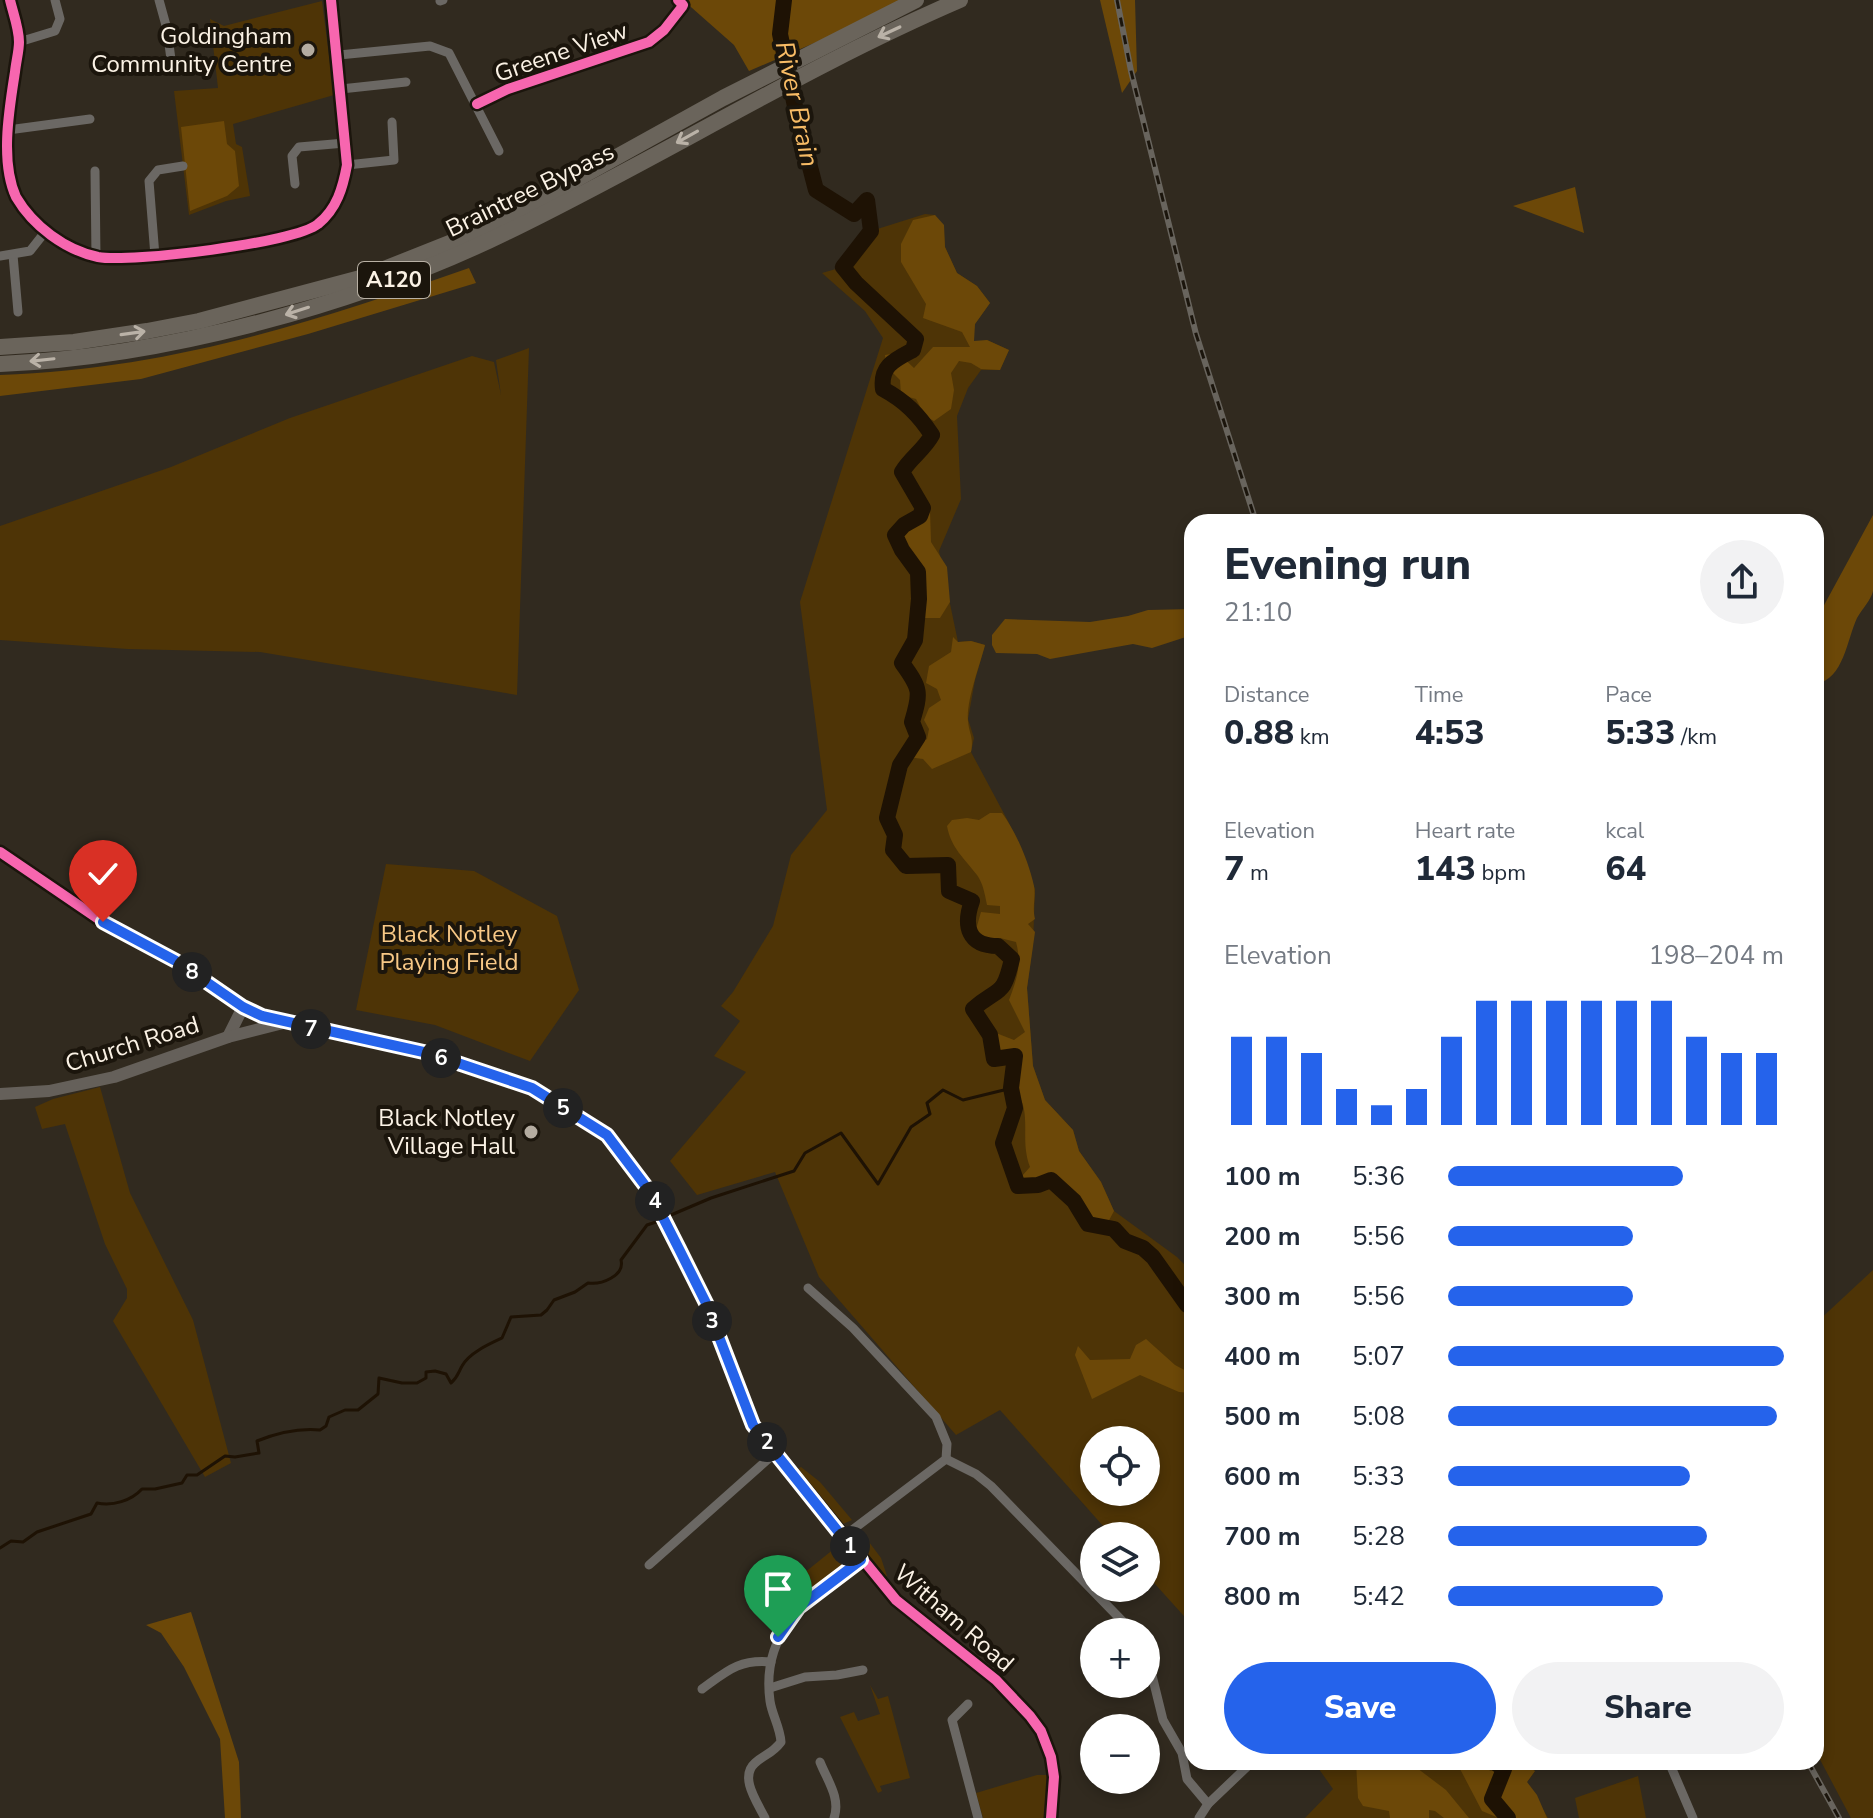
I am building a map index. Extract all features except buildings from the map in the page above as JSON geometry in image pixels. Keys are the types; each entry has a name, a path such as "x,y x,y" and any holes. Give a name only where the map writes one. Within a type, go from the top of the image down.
{"highway":[{"name":"Braintree Bypass","path":"0,347 74,342 186,323 364,277 490,227 812,62 916,0"},
{"name":"Braintree Bypass","path":"812,62 960,0"},
{"name":"Braintree Bypass","path":"0,364 81,356 211,333 277,317 401,277 507,233 752,93"}],"street":[{"path":"10,0 19,42 5,102 8,130 3,166 16,197 45,232 96,257 122,259 263,241 316,226 332,209 341,191 347,165 339,55 331,0"},
{"path":"19,42 55,31 60,19 55,0"},
{"path":"159,0 172,67"},
{"name":"Greene View","path":"477,104 508,89 649,42 664,30 682,7 678,0"},
{"path":"339,55 430,46 449,53 499,151"},
{"path":"341,89 406,82"},
{"path":"8,130 90,119"},
{"path":"347,165 394,160 392,122"},
{"path":"295,184 292,156 299,147 345,143"},
{"path":"155,256 149,181 158,170 183,166"},
{"path":"95,171 96,257"},
{"path":"0,256 30,251 45,232"},
{"path":"13,255 18,312"},
{"name":"Witham Road","path":"0,852 103,922 176,961 243,1007 283,1023 428,1053 532,1088 607,1135 650,1192 706,1303 753,1425 896,1600 996,1680 1030,1716 1051,1757 1054,1790 1051,1818"},
{"name":"Church Road","path":"228,1037 243,1007"},
{"name":"Church Road","path":"0,1094 49,1091 114,1077 228,1037 283,1023"},
{"path":"808,1288 853,1328 936,1417 947,1444 946,1459 843,1537"},
{"path":"649,1565 775,1453"},
{"path":"946,1459 976,1474 991,1486 1119,1618"},
{"path":"765,1818 749,1784 748,1773 752,1765 773,1753 781,1742 780,1725 770,1703 771,1662 778,1637 799,1607 861,1560"},
{"path":"702,1689 735,1665 752,1660 771,1662"},
{"path":"770,1688 805,1677 863,1670"},
{"path":"1158,1698 1163,1720 1184,1746"},
{"path":"968,1704 952,1720 978,1818"},
{"path":"820,1762 835,1798 837,1809 834,1818"},
{"path":"1187,1770 1187,1779 1208,1804"},
{"path":"1199,1818 1208,1804 1244,1770"},
{"path":"1672,1770 1693,1818"}],"green space":[{"path":"322,1 334,95 233,124 236,144 242,147 250,196 189,215 174,91 218,88 210,19 224,26"},
{"path":"925,214 935,215 957,273 977,286 990,303 975,324 971,347 987,340 1009,350 1000,370 981,370 968,388 957,416 961,499 939,551 958,642 971,641 985,645 968,719 974,738 971,752 1009,823 1035,889 1033,945 1027,988 1033,1066 1045,1100 1073,1130 1079,1151 1101,1182 1114,1211 1184,1264 1184,1616 1160,1590 1160,1522 1100,1522 1085,1506 1160,1506 1160,1426 1080,1426 1080,1500 1000,1410 956,1435 819,1277 775,1172 697,1195 670,1161 746,1072 714,1056 740,1021 721,1006 733,992 773,926 791,855 827,810 800,602 883,338 865,311 822,273 843,267 871,231"},
{"path":"529,348 517,695 260,652 128,649 0,640 0,526 171,467 290,418 472,356 494,362 501,395 496,360"},
{"name":"Black Notley Playing Field","path":"386,864 474,871 557,916 579,990 530,1061 435,1025 356,1010"},
{"path":"100,1087 130,1193 193,1320 231,1463 205,1477 113,1321 127,1298 127,1289 105,1244 65,1124 42,1129 35,1107"},
{"path":"1873,1270 1873,1818 1851,1818 1824,1767 1824,1316"},
{"path":"801,1467 820,1482 852,1520 843,1524 837,1520 796,1470"},
{"path":"860,1530 881,1558 887,1576 883,1579 855,1546 855,1534"},
{"path":"840,1544 846,1553 844,1565 808,1593 801,1593 793,1582"},
{"path":"870,1685 878,1699 888,1696 910,1778 880,1786 882,1791 878,1793 840,1717 854,1712 858,1721 880,1714"},
{"path":"1320,1770 1533,1770 1527,1782 1548,1818 1305,1818 1333,1789"},
{"path":"1037,1775 1051,1775 1045,1818 983,1818 976,1793"},
{"path":"1638,1776 1646,1818 1579,1818 1575,1798"}],"shaded area":[{"path":"683,0 914,0 749,71 734,45"},
{"path":"1100,0 1135,0 1137,71 1122,93"},
{"path":"224,121 227,144 235,151 239,186 227,196 190,211 181,127"},
{"path":"1575,187 1584,233 1513,206"},
{"path":"935,215 944,225 945,247 957,273 977,286 990,303 975,324 974,341 987,340 1009,350 1000,370 981,369 959,361 951,373 954,390 951,409 934,421 925,416 916,399 901,395 900,380 886,366 885,355 898,353 914,368 933,347 970,347 962,332 923,318 926,304 901,262 901,244 913,220"},
{"path":"469,268 476,283 308,334 141,379 0,396 0,375 122,363 239,340 353,307"},
{"path":"930,511 931,542 947,567 950,602 940,618 923,618 916,607 925,594 925,576 899,533"},
{"path":"1873,515 1873,591 1857,618 1839,666 1824,681 1824,605"},
{"path":"1184,609 1184,638 1152,648 1133,644 1050,659 1037,654 996,653 992,645 992,635 1005,619 1090,622 1148,610"},
{"path":"953,637 958,642 971,641 985,645 969,704 971,752 932,769 923,759 908,757 907,745 920,744 927,739 929,729 924,720 929,708 941,700 937,689 926,683 929,666 951,652"},
{"path":"990,813 1002,813 1007,821 1025,857 1034,886 1035,919 1028,924 1035,932 1027,988 1033,1066 1045,1100 1073,1130 1079,1151 1101,1182 1114,1211 1107,1224 1094,1223 1059,1181 1033,1190 1025,1189 1022,1176 1030,1167 1024,1108 1016,1091 1020,1061 989,1056 987,1045 996,1033 1014,1040 1025,1032 1009,1000 1018,971 1018,950 1016,942 1000,938 989,943 975,933 981,912 1000,914 1000,906 987,905 979,878 955,847 947,826 952,820 979,820"},
{"path":"1146,1339 1184,1370 1184,1392 1140,1375 1092,1399 1075,1355 1078,1346 1090,1360 1130,1359 1136,1345"},
{"path":"191,1612 239,1762 241,1818 225,1818 220,1739 184,1667 161,1633 146,1625"},
{"path":"1356,1770 1420,1770 1446,1790 1469,1818 1444,1818 1429,1810 1429,1818 1390,1818 1389,1811 1363,1806 1358,1798"},
{"path":"1461,1770 1535,1771 1527,1782 1537,1795 1547,1818 1499,1818 1482,1811"}],"waterway":[{"name":"River Brain","path":"784,0 780,34 816,190 854,214 867,200 871,231 843,267 916,339 913,350 886,369 883,389 910,409 932,435 902,472 923,508 920,516 904,525 895,535 918,572 919,599 915,640 902,663 918,691 912,722 918,737 900,765 887,818 895,835 893,850 906,866 948,865 949,891 972,901 968,919 970,933 980,942 998,946 1012,959 1003,986 973,1009 990,1035 994,1059 1015,1056 1011,1088 1015,1108 1003,1143 1018,1186 1038,1185 1051,1180 1074,1201 1088,1224 1114,1229 1125,1241 1143,1248 1153,1257 1184,1301"},
{"path":"671,1215 711,1198 794,1171 805,1153 841,1133 878,1184 911,1127 930,1114 927,1103 943,1090 963,1100 1008,1089"},
{"path":"0,1548 11,1541 23,1542 37,1532 91,1514 97,1503 115,1503 133,1497 142,1489 182,1483 187,1475 197,1475 225,1456 259,1453 257,1441 265,1438 296,1430 320,1430 326,1426 329,1417 345,1410 358,1410 378,1394 379,1378 417,1383 426,1378 426,1372 435,1371 446,1374 451,1383 469,1357 502,1338 511,1317 541,1315 554,1300 588,1283 605,1281 616,1275 621,1260 647,1225 656,1222"},
{"name":"River Brain","path":"1504,1770 1492,1799 1508,1818"}],"railway":[{"path":"1117,0 1131,71 1196,334 1253,514"},
{"path":"1812,1770 1839,1818"}],"cycle path":[{"path":"10,0 19,42 7,136 8,168 16,197 31,218 62,243 86,254 116,258 211,250 278,238 318,224 330,212 341,189 347,165 331,0"},
{"path":"477,104 508,89 649,42 664,30 682,7 678,0"},
{"path":"0,852 103,922 176,961 243,1007 262,1016 428,1053 532,1088 607,1135 650,1192 679,1249 706,1303 753,1425 896,1600 996,1680 1041,1731 1051,1757 1054,1777 1051,1818"}],"place":[{"name":"Goldingham Community Centre","path":"308,50"},
{"name":"Black Notley Village Hall","path":"531,1132"}],"route":[{"path":"103,922 176,961 243,1007 262,1016 428,1053 532,1088 607,1135 650,1192 679,1249 706,1303 753,1425 861,1560 799,1607 778,1637"}]}
